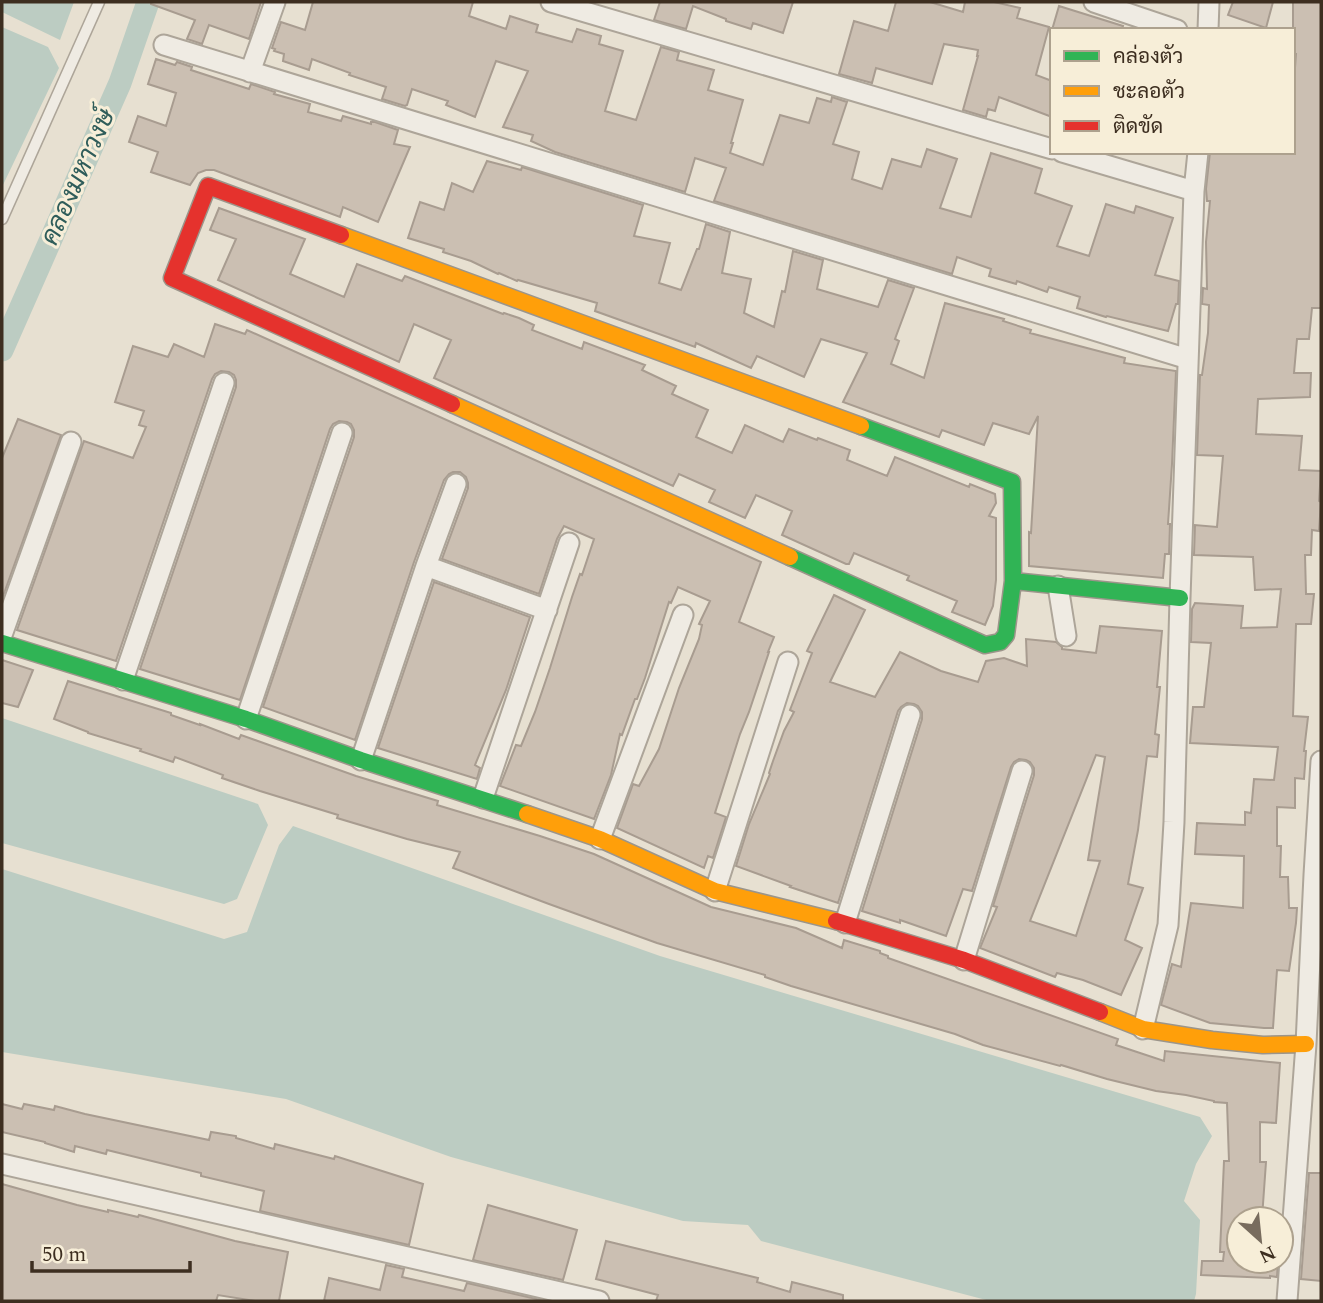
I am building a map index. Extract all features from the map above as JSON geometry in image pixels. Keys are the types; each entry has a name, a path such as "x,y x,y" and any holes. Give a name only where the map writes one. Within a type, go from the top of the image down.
{"street":[{"path":"250,72 275,2"},
{"path":"551,2 1050,148"},
{"path":"1094,2 1171,28"},
{"path":"1208,28 1209,2"},
{"path":"164,45 1188,359"},
{"path":"1069,154 1194,191"},
{"path":"1143,1029 1168,925 1174,822 1194,191 1198,154"},
{"path":"208,186 1012,482 1013,581 1006,635 1000,642 985,645 172,278 208,186"},
{"path":"123,680 224,383"},
{"path":"246,719 342,433"},
{"path":"2,635 71,442"},
{"path":"361,760 425,566 456,484"},
{"path":"484,798 569,542"},
{"path":"425,566 547,610"},
{"path":"1013,581 1180,598"},
{"path":"1058,586 1066,636"},
{"path":"600,839 683,615"},
{"path":"2,643 246,719 361,760 484,798 600,839 715,891 845,923 964,960 1143,1029 1198,1039 1263,1045 1306,1044"},
{"path":"715,891 788,662"},
{"path":"845,923 910,715"},
{"path":"1287,1301 1306,1044 1321,761"},
{"path":"964,960 1022,771"},
{"path":"2,1164 599,1301"}],"lane":[{"path":"2,219 99,2"}],"shaded area":[{"path":"2,2 74,2 60,40 2,12"},
{"path":"2,27 48,47 59,68 2,187"},
{"path":"2,718 258,804 268,825 237,899 224,904 2,843"},
{"path":"293,826 660,956 1200,1117 1212,1136 1196,1164 1184,1201 1200,1220 1194,1301 990,1301 761,1241 748,1225 683,1221 451,1157 286,1099 2,1052 2,869 224,939 247,932 279,845"}],"building":[{"path":"151,2 261,2 249,39 209,25 202,44 187,39 195,20"},
{"path":"313,2 473,2 469,16 506,29 510,16 538,25 536,32 572,42 577,29 601,36 599,44 623,51 605,111 636,120 661,47 679,52 677,60 714,70 708,90 743,100 730,153 763,165 780,115 809,123 817,98 831,102 832,97 847,102 833,144 859,152 852,179 882,189 892,159 921,167 927,149 957,159 940,208 971,217 991,153 1042,169 1035,193 1072,206 1057,246 1089,256 1106,204 1134,213 1136,206 1173,218 1155,275 1179,281 1178,304 1168,331 1106,317 1077,308 1080,297 1049,287 1047,292 1017,281 1016,284 989,276 991,269 957,257 952,274 714,201 726,168 695,158 685,192 555,152 531,141 533,135 503,127 528,71 496,61 475,117 446,105 448,101 412,89 405,106 382,99 386,87 312,59 309,70 283,61 284,54 274,51 272,48 281,22 305,30"},
{"path":"660,2 793,2 783,33 753,23 751,29 693,6 686,29 654,20"},
{"path":"896,2 930,2 963,12 965,2 994,2 1020,8 1017,18 1049,27 1036,75 1050,80 1050,116 999,97 995,111 988,109 986,117 963,110 978,50 944,44 932,84 876,68 872,83 839,74 854,21 888,31"},
{"path":"1233,2 1273,2 1266,28 1228,15"},
{"path":"1293,2 1321,2 1321,308 1312,308 1309,339 1297,339 1294,373 1311,373 1310,397 1258,399 1256,434 1302,436 1299,470 1321,471 1321,502 1319,531 1312,530 1311,555 1305,555 1306,594 1314,594 1311,624 1296,624 1293,716 1308,717 1304,779 1295,778 1295,808 1277,807 1277,846 1281,846 1280,877 1288,877 1289,908 1297,908 1296,923 1289,971 1277,970 1273,1028 1264,1028 1210,1023 1161,1005 1172,964 1181,967 1191,903 1243,908 1244,856 1195,854 1197,823 1245,825 1245,812 1251,813 1254,779 1274,780 1278,747 1190,743 1193,707 1204,707 1211,643 1191,642 1192,609 1195,603 1243,606 1241,628 1277,627 1281,589 1255,590 1253,557 1194,555 1195,525 1217,527 1223,456 1197,455 1200,375 1208,333 1209,305 1202,304 1203,288 1207,289 1206,242 1210,201 1207,201 1206,189 1210,154 1295,154 1296,54"},
{"path":"1059,6 1123,26 1122,28 1053,28"},
{"path":"156,59 175,65 177,62 192,67 191,70 249,89 251,84 310,104 308,112 341,121 343,116 371,124 375,122 398,130 394,144 410,147 378,222 343,207 340,217 214,170 198,173 190,185 151,172 158,152 129,142 138,116 166,126 176,93 148,84"},
{"path":"487,161 521,170 522,167 643,205 634,236 670,243 659,283 681,290 699,249 706,224 730,232 722,273 751,279 744,313 774,327 782,291 785,292 793,251 823,260 817,289 878,307 888,280 914,288 895,339 899,341 891,364 924,378 945,303 1004,319 1003,321 1031,330 1030,333 1125,358 1124,363 1176,371 1168,524 1169,554 1165,554 1163,578 1029,566 1038,416 1029,434 993,423 984,445 942,430 939,437 843,402 867,353 821,339 804,377 757,356 751,368 696,343 695,347 595,311 597,303 517,281 443,252 444,249 408,238 420,202 444,210 452,183 473,192"},
{"path":"219,208 305,239 290,274 344,297 357,264 402,281 405,276 519,318 534,325 532,330 582,349 584,342 645,365 642,370 676,386 672,394 708,410 696,437 732,453 745,425 783,442 789,429 850,450 847,460 887,476 895,457 969,487 970,484 995,494 996,503 989,516 996,518 996,580 993,606 985,625 952,612 957,601 907,580 909,576 854,553 849,564 846,564 782,535 792,511 756,495 745,518 709,502 715,490 679,474 673,486 434,378 451,340 414,324 399,362 218,280 236,239 210,230"},
{"path":"215,324 245,334 247,330 761,562 739,622 774,637 715,813 726,817 713,858 708,856 704,868 617,828 633,784 639,786 659,749 699,639 702,625 699,624 710,601 678,587 671,603 669,602 645,678 622,735 620,734 611,775 594,819 500,786 516,745 521,746 535,712 572,597 594,539 564,526 539,594 442,559 468,488 466,477 460,472 449,474 444,480 355,740 263,707 354,437 354,430 347,422 339,421 330,429 240,700 140,669 236,387 234,375 229,372 221,371 212,379 116,661 17,630 84,441 133,458 146,427 139,425 144,411 115,402 133,346 168,357 174,344 204,357"},
{"path":"18,419 61,435 2,599 2,458"},
{"path":"434,582 530,617 506,690 475,765 480,768 477,779 378,748"},
{"path":"834,595 865,610 830,682 875,697 900,652 941,671 978,682 986,661 1004,658 1027,666 1026,639 1056,642 1062,649 1096,653 1100,626 1162,631 1155,734 1159,735 1157,757 1147,756 1128,884 1143,888 1125,940 1142,948 1121,995 1083,980 1057,973 1055,977 980,948 997,907 993,906 1034,775 1034,768 1026,760 1019,759 1011,767 972,891 963,889 946,936 900,920 900,923 862,911 922,719 922,712 914,704 907,703 898,711 838,903 736,866 784,731 794,712 790,710 812,653 807,651","holes":["1096,755 1105,757 1088,860 1100,861 1076,936 1030,921"]},
{"path":"2,660 33,670 18,707 2,703"},
{"path":"68,681 171,713 239,739 241,735 356,776 438,801 437,805 594,854 711,907 796,928 842,948 844,940 880,951 888,958 1118,1039 1116,1045 1164,1061 1165,1051 1280,1063 1276,1123 1260,1122 1260,1162 1266,1162 1263,1205 1225,1205 1225,1275 1277,1277 1201,1275 1202,1261 1223,1261 1224,1252 1220,1252 1224,1161 1229,1161 1227,1103 1156,1091 983,1045 955,1034 657,943 453,868 460,852 337,818 338,815 222,778 223,775 175,757 173,762 54,719"},
{"path":"2,1104 22,1109 24,1104 54,1110 55,1106 209,1140 211,1132 236,1136 274,1149 275,1144 334,1159 335,1156 423,1184 409,1245 260,1211 264,1191 201,1176 201,1173 107,1150 106,1154 75,1146 74,1152 2,1132"},
{"path":"1309,1173 1321,1173 1321,1281 1301,1279"},
{"path":"2,1184 77,1205 138,1217 139,1215 288,1252 279,1301 255,1301 218,1295 216,1301 2,1301"},
{"path":"488,1205 577,1230 563,1280 473,1260"},
{"path":"606,1241 758,1278 757,1282 790,1292 792,1282 843,1295 843,1301 656,1301 658,1295 596,1279"},
{"path":"386,1265 404,1269 402,1277 464,1291 467,1283 545,1301 324,1301 329,1278 380,1290"}],"waterway":[{"name":"คลองมหาวงษ์","path":"2,350 120,83 148,2"}],"traffic: fast":[{"path":"861,426 1012,482 1013,581 1180,598"},
{"path":"790,557 985,645 1000,642 1006,635 1013,581"},
{"path":"2,643 246,719 527,814"}],"traffic: slow":[{"path":"341,235 861,426"},
{"path":"452,404 790,557"},
{"path":"527,814 600,839 715,891 836,921"},
{"path":"1100,1012 1143,1029 1212,1040 1263,1045 1306,1044"}],"traffic: jam":[{"path":"341,235 208,186 172,278 452,404"},
{"path":"836,921 964,960 1100,1012"}]}
